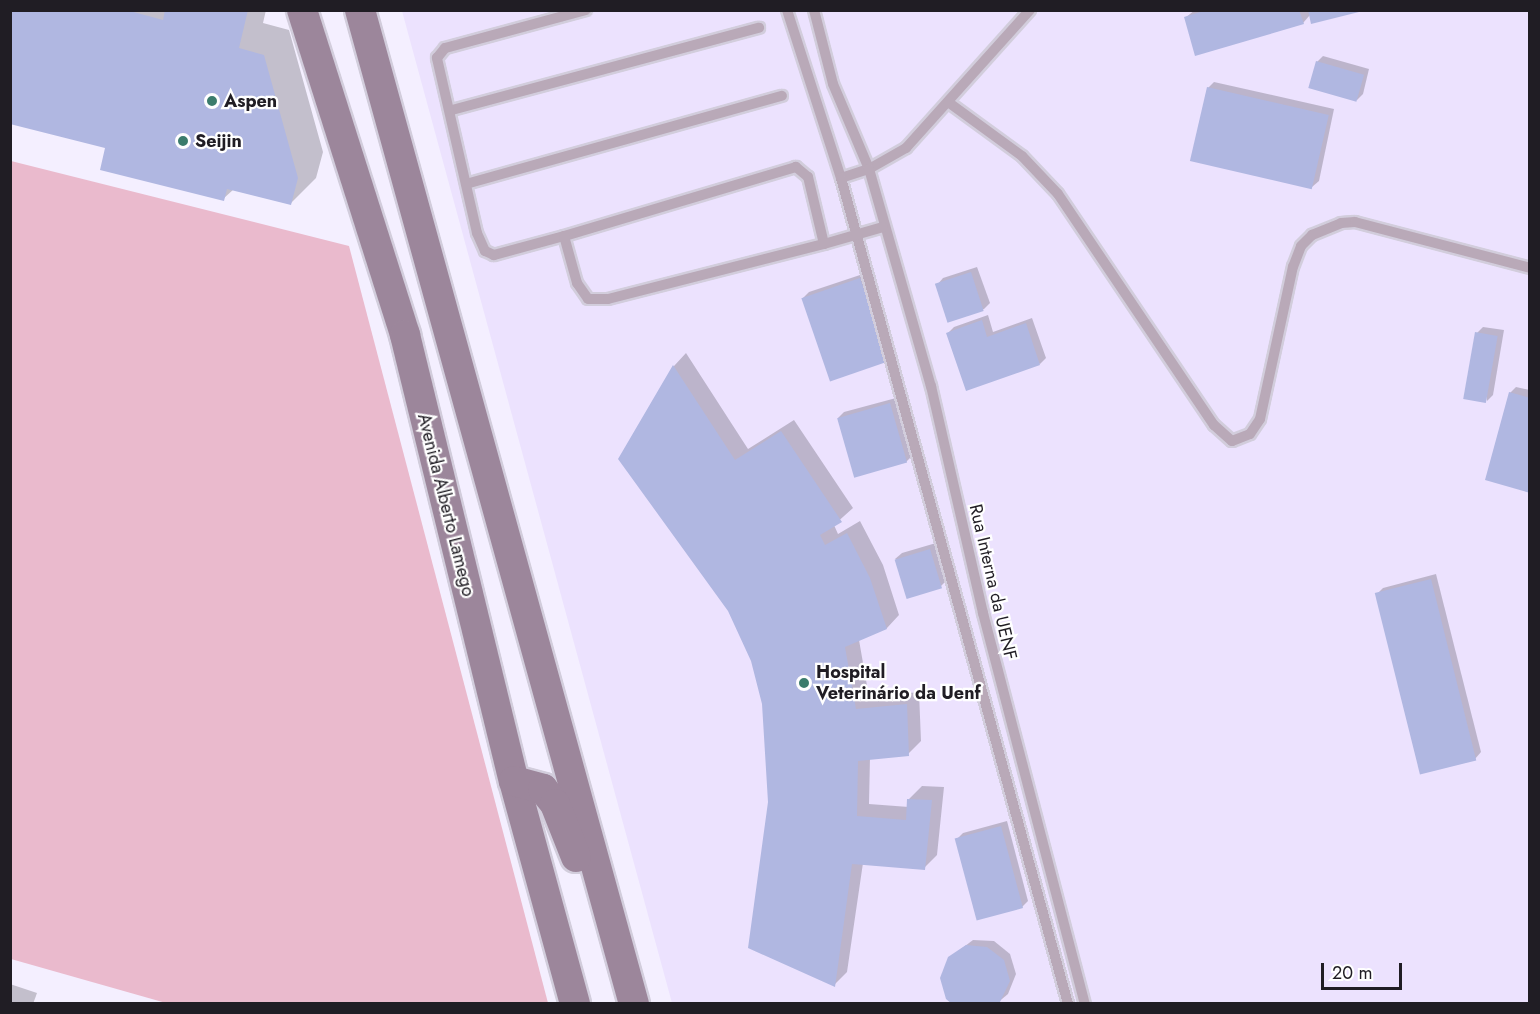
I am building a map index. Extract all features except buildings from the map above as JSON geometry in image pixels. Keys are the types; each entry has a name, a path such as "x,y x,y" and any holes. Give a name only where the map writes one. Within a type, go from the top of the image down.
{"main road":[{"name":"Avenida Alberto Lamego","path":"302,10 405,335 514,781 575,1004"},
{"path":"360,10 634,1004"},
{"path":"514,781 543,789 555,804 588,890 614,928"}],"lane":[{"path":"586,10 445,48 438,58 452,110 477,233 485,251 494,255 796,167 808,177 825,244"},
{"name":"Rua Interna da UENF","path":"787,10 857,234 1068,1004"},
{"name":"Rua Interna da UENF","path":"814,10 833,84 869,169 931,386 986,624 1085,1004"},
{"path":"841,178 869,169 906,148 1030,10"},
{"path":"452,110 759,28"},
{"path":"466,184 782,96"},
{"path":"948,102 1022,156 1058,195 1214,426 1232,441 1250,434 1260,419 1293,267 1301,246 1312,235 1341,223 1355,222 1530,268"},
{"path":"564,236 577,283 588,300 608,299 884,227"}],"shaded area":[{"path":"402,11 1529,11 1529,1003 672,1003"},
{"path":"11,161 349,246 548,1003 166,1003 11,959"}],"place":[{"name":"Aspen","path":"212,101"},
{"name":"Seijin","path":"183,141"},
{"name":"Hospital Veterinário da Uenf","path":"804,683"}]}
